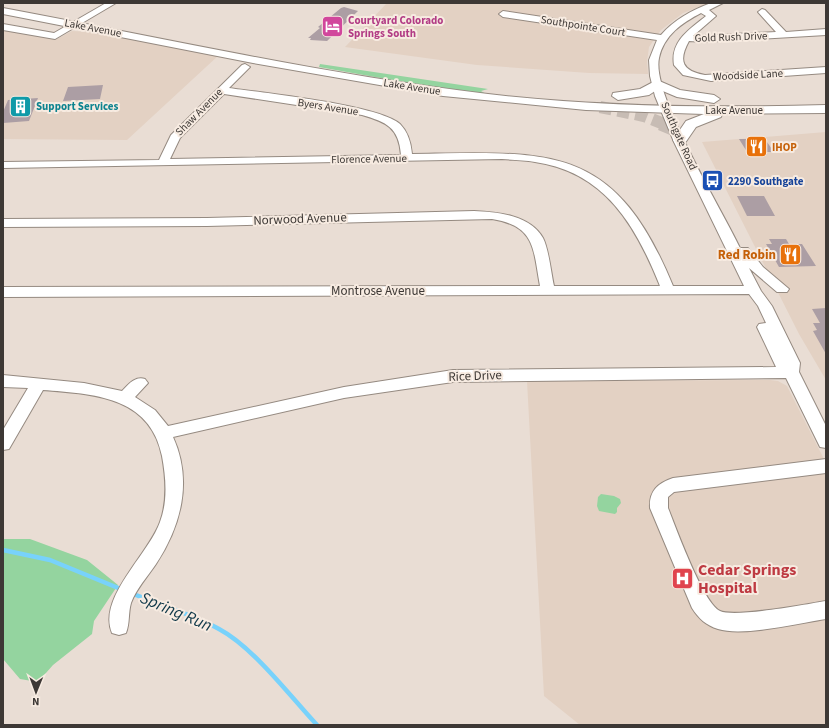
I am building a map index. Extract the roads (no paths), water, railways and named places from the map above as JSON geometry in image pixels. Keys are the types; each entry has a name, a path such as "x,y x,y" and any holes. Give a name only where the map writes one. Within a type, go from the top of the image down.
{"main road":[{"name":"Lake Avenue","path":"3,4 80,22 400,85 443,92 553,103 748,105 804,97 714,99 664,104"},
{"name":"Lake Avenue","path":"3,12 80,22 403,75 484,86 618,96 664,104 734,111 826,109"},
{"path":"618,96 644,92 657,84 677,93 714,99"},
{"path":"680,140 688,127 697,121 714,114 734,111"}],"street":[{"path":"3,27 55,36 112,3"},
{"name":"Southgate Road","path":"719,3 701,9 677,24 663,38 654,62 657,84 680,140 753,290 753,305 781,363 791,372 826,442"},
{"name":"Gold Rush Drive","path":"685,38 695,28 712,16 701,9"},
{"path":"762,12 784,35"},
{"name":"Southpointe Court","path":"503,14 663,38"},
{"name":"Gold Rush Drive","path":"685,38 704,39 826,32"},
{"name":"Woodside Lane","path":"685,38 679,51 677,62 678,66 684,72 711,78 770,70 826,70"},
{"name":"Shaw Avenue","path":"163,164 175,137 245,67"},
{"name":"Byers Avenue","path":"222,90 363,112 380,117 393,124 402,133 406,144 407,158"},
{"name":"Florence Avenue","path":"3,165 163,164 513,156 546,160 579,170 604,186 627,210 651,247 668,290"},
{"name":"Norwood Avenue","path":"3,223 207,222 474,215 498,216 518,222 525,226 537,239 548,290"},
{"path":"725,230 758,270 782,289"},
{"name":"Montrose Avenue","path":"3,292 753,290"},
{"name":"Rice Drive","path":"165,433 309,400 401,382 445,377 791,372"},
{"path":"3,381 90,388 125,397 136,402 154,416 165,433 172,457 172,511 158,546 122,601 119,626"},
{"path":"125,397 140,383"},
{"path":"3,444 39,384"},
{"path":"826,466 673,485 660,492 658,500 659,508 699,602 704,610 711,616 728,623 826,610"}],"waterway":[{"name":"Spring Run","path":"3,550 50,560 123,590"},
{"name":"Spring Run","path":"131,593 198,619 232,637 258,660 317,725"}],"tunnel":[{"path":"600,107 644,116 664,124"},
{"path":"661,123 675,129"}],"place":[{"name":"Courtyard Colorado Springs South","path":"333,26"},
{"name":"Support Services","path":"20,106"},
{"name":"IHOP","path":"757,147"},
{"name":"2290 Southgate","path":"713,181"},
{"name":"Red Robin","path":"791,255"},
{"name":"Cedar Springs Hospital","path":"682,579"}]}
